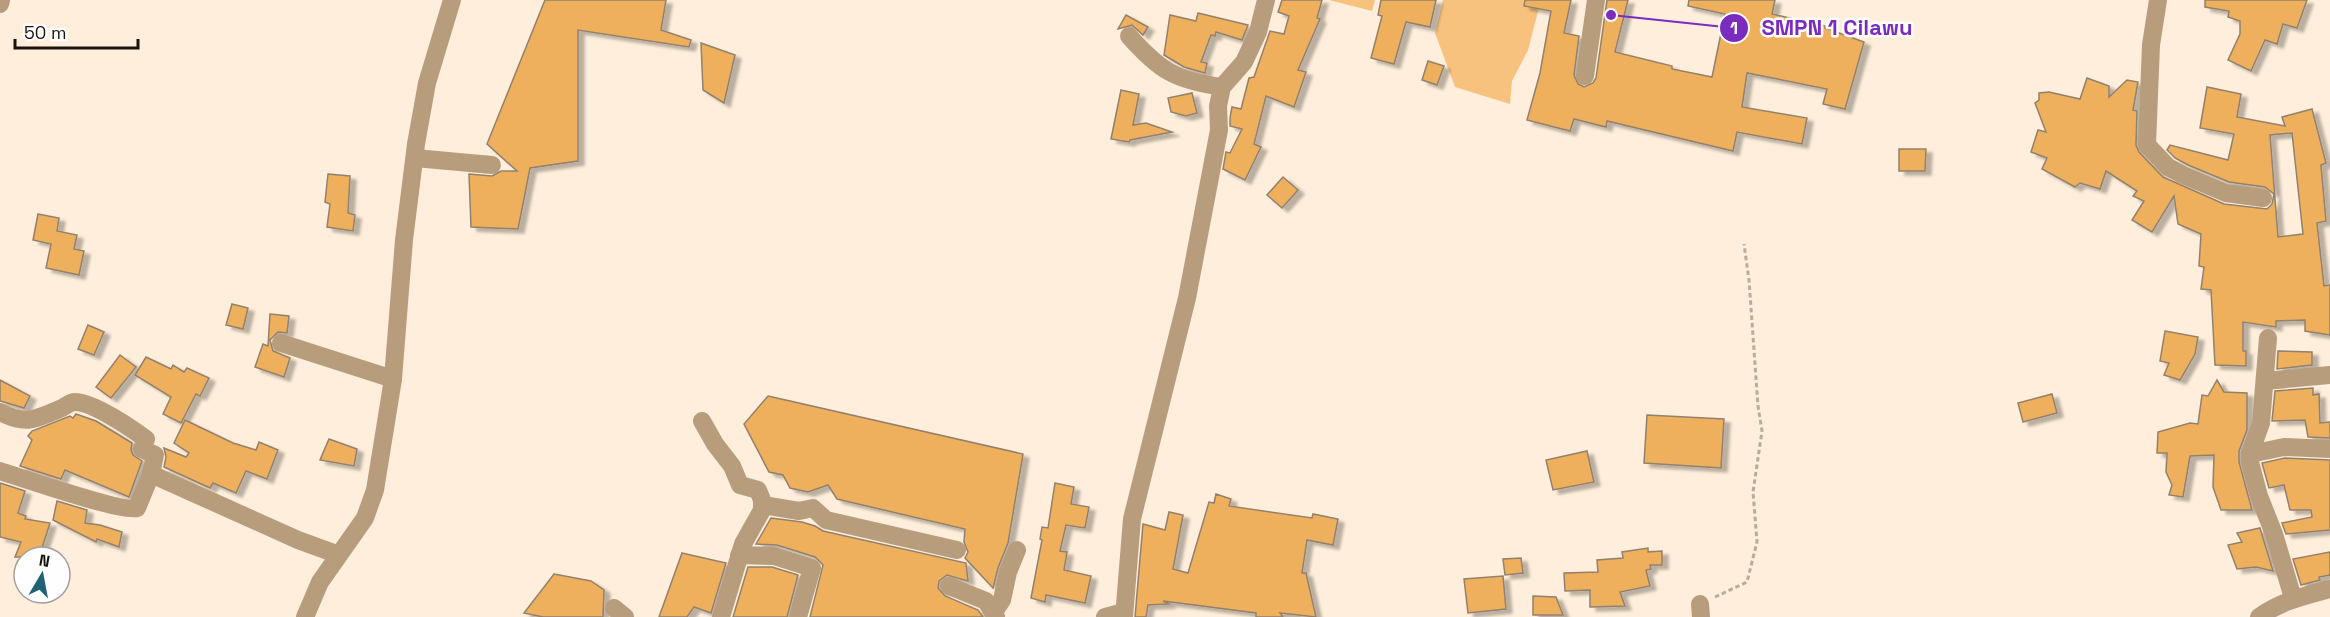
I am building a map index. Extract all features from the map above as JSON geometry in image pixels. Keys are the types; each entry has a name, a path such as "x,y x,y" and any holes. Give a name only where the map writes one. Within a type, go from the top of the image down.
{"street":[{"path":"305,617 320,582 365,518 375,490 393,379 404,240 415,158 427,82 452,0"},
{"path":"1105,617 1124,614 1132,519 1186,298 1219,130 1218,106 1222,87 1244,63 1257,32 1266,0"},
{"path":"1585,76 1596,0"},
{"path":"2158,0 2151,45 2147,145 2168,167 2183,175 2226,193 2263,198"},
{"path":"1129,36 1150,60 1170,73 1184,79 1222,87"},
{"path":"415,158 492,165"},
{"path":"2268,338 2261,423 2250,454 2250,462 2293,598"},
{"path":"281,343 393,379"},
{"path":"2265,381 2330,375"},
{"path":"0,412 21,421 33,419 73,402 86,404 126,424 146,439 142,449 155,455 151,474 137,508 132,510 108,506 80,495 0,471"},
{"path":"702,421 715,444 732,466 740,485 758,490 762,506 761,514 745,538 721,617"},
{"path":"2250,454 2284,447 2330,449"},
{"path":"151,474 298,540 339,555"},
{"path":"762,506 797,511 811,508 826,520 957,550"},
{"path":"949,586 986,601 995,614 1002,600 1008,572 1017,550"},
{"path":"739,555 774,556 812,568 798,617"},
{"path":"2259,617 2293,598 2330,589"}],"path":[{"path":"1700,611 1747,582 1757,543 1753,492 1762,431 1744,243"}],"shaded area":[{"path":"1329,0 1375,0 1372,11"},
{"path":"1443,0 1541,0 1528,50 1512,81 1510,104 1455,87 1435,33"}],"building":[{"path":"545,0 666,0 661,30 691,40 689,47 578,30 578,161 530,168 518,229 471,227 469,174 492,176 501,171 517,171 487,144"},
{"path":"1282,0 1322,0 1317,18 1320,19 1298,70 1306,72 1294,107 1266,96 1254,144 1261,147 1245,180 1223,169 1226,152 1230,153 1242,129 1230,126 1232,107 1241,109 1249,78 1254,77 1270,31 1284,34 1289,16 1278,12"},
{"path":"1381,0 1436,0 1430,27 1406,22 1394,64 1371,58 1382,16 1378,15"},
{"path":"1525,0 1571,0 1564,33 1579,36 1574,75 1578,84 1584,87 1593,83 1596,78 1607,0 1628,0 1615,52 1672,66 1672,69 1712,77 1725,14 1688,6 1689,0 1775,0 1772,14 1825,26 1825,28 1864,42 1845,109 1823,104 1827,89 1747,73 1742,107 1807,118 1802,144 1737,132 1733,151 1607,121 1606,127 1574,119 1570,131 1527,120 1540,73 1551,11 1524,6"},
{"path":"2205,0 2307,0 2297,28 2283,24 2277,44 2265,40 2251,71 2228,60 2240,34 2240,21 2228,17 2229,11 2205,7"},
{"path":"1198,13 1248,25 1242,40 1216,32 1215,36 1211,35 1201,62 1207,63 1205,73 1184,67 1164,55 1170,15 1196,21"},
{"path":"1126,15 1148,27 1143,35 1132,25 1118,29"},
{"path":"701,43 735,55 724,103 703,90"},
{"path":"1428,61 1444,66 1437,85 1422,80"},
{"path":"2087,78 2109,86 2109,97 2127,80 2138,82 2133,110 2137,111 2136,145 2139,152 2163,177 2224,204 2267,209 2272,204 2274,194 2265,187 2229,182 2188,165 2175,158 2167,150 2170,145 2228,160 2234,134 2200,128 2207,87 2241,94 2237,117 2285,126 2282,117 2312,109 2326,163 2321,165 2326,221 2317,223 2324,286 2330,285 2330,335 2305,331 2305,320 2276,321 2276,327 2243,322 2243,351 2246,351 2246,366 2215,365 2211,290 2201,289 2204,267 2199,266 2201,234 2178,224 2174,196 2152,232 2132,220 2144,201 2133,196 2137,191 2106,171 2100,189 2080,183 2075,187 2042,169 2047,158 2031,152 2038,130 2046,132 2035,103 2039,100 2039,93 2049,92 2080,99","holes":["2292,133 2303,234 2278,237 2270,135"]},
{"path":"1121,90 1139,94 1133,125 1146,123 1172,132 1129,142 1111,139"},
{"path":"1192,93 1197,113 1186,116 1171,112 1168,98"},
{"path":"1899,149 1926,149 1925,171 1899,171"},
{"path":"328,174 350,176 348,213 355,215 353,231 327,227 330,204 325,202"},
{"path":"1283,177 1298,190 1282,208 1267,195"},
{"path":"38,214 59,218 57,231 77,235 74,249 84,251 79,275 46,268 51,244 33,240"},
{"path":"232,304 248,308 243,329 226,325"},
{"path":"270,314 289,316 287,333 278,332 270,340 273,351 290,358 284,377 255,367 263,344 268,346"},
{"path":"88,325 104,332 94,355 78,349"},
{"path":"2165,331 2198,337 2195,354 2180,380 2164,375 2169,363 2160,361"},
{"path":"2278,351 2312,352 2312,365 2277,369"},
{"path":"120,355 136,367 111,398 96,387"},
{"path":"146,357 171,369 173,365 184,372 187,368 209,378 200,396 196,394 181,423 163,414 171,397 135,375"},
{"path":"0,380 30,396 24,408 0,401"},
{"path":"2217,380 2224,392 2247,393 2247,430 2239,451 2239,462 2252,510 2221,510 2213,487 2214,455 2190,456 2183,497 2169,495 2172,485 2166,472 2167,453 2157,453 2158,432 2190,423 2198,424 2202,395 2208,396"},
{"path":"2313,388 2313,395 2319,394 2320,423 2330,422 2330,438 2308,437 2305,420 2272,421 2275,391"},
{"path":"2052,394 2057,413 2023,422 2018,403"},
{"path":"768,396 1023,454 1008,543 993,588 965,558 968,552 964,542 965,529 837,499 828,485 808,492 790,488 783,475 769,472 744,424"},
{"path":"76,414 96,421 132,443 133,455 142,461 129,497 65,470 61,479 20,466 32,440 28,436 32,431 70,416 73,418"},
{"path":"1647,415 1724,419 1721,468 1644,463"},
{"path":"185,420 233,443 256,450 259,442 278,450 267,479 246,471 236,493 213,483 210,488 164,467 166,457 164,448 186,457 189,453 174,443"},
{"path":"329,439 357,449 354,466 320,460"},
{"path":"1587,451 1594,482 1553,490 1546,460"},
{"path":"2285,458 2330,460 2330,530 2286,534 2282,523 2312,517 2311,510 2290,510 2284,485 2269,488 2262,463"},
{"path":"0,483 25,491 18,513 26,516 25,519 50,523 43,545 20,545 21,542 0,537"},
{"path":"1055,483 1074,487 1071,504 1089,507 1085,528 1066,525 1060,551 1067,552 1064,570 1091,576 1085,603 1046,595 1045,602 1031,598 1042,540 1040,539 1042,527 1048,528"},
{"path":"1216,494 1231,499 1229,506 1312,518 1313,514 1338,519 1333,545 1307,540 1302,573 1306,573 1316,617 1280,613 1283,617 1256,617 1256,613 1163,601 1169,604 1148,605 1146,617 1135,617 1143,524 1165,530 1169,512 1183,515 1173,569 1188,573 1209,502 1214,503"},
{"path":"57,501 87,510 85,523 122,532 119,547 97,539 96,542 53,520"},
{"path":"771,518 802,522 823,531 966,563 968,581 947,575 939,581 938,588 945,596 978,610 983,617 810,617 823,565 815,557 777,545 756,544"},
{"path":"2260,528 2273,571 2256,567 2237,569 2228,545 2242,542 2237,533"},
{"path":"1648,548 1648,552 1662,551 1662,565 1650,565 1651,569 1646,570 1650,586 1620,592 1625,606 1590,607 1590,590 1565,591 1564,573 1598,572 1597,560 1623,558 1622,552"},
{"path":"2330,552 2330,575 2301,585 2293,559"},
{"path":"682,553 726,563 711,613 694,607 687,617 659,617"},
{"path":"1521,558 1523,573 1505,575 1503,559"},
{"path":"748,567 772,567 798,575 787,617 733,617"},
{"path":"554,574 591,581 604,590 603,617 543,617 524,613"},
{"path":"1503,576 1506,609 1468,613 1464,579"},
{"path":"1533,596 1556,597 1563,615 1533,615"}],"place":[{"name":"SMPN 1 Cilawu","path":"1611,15"}]}
